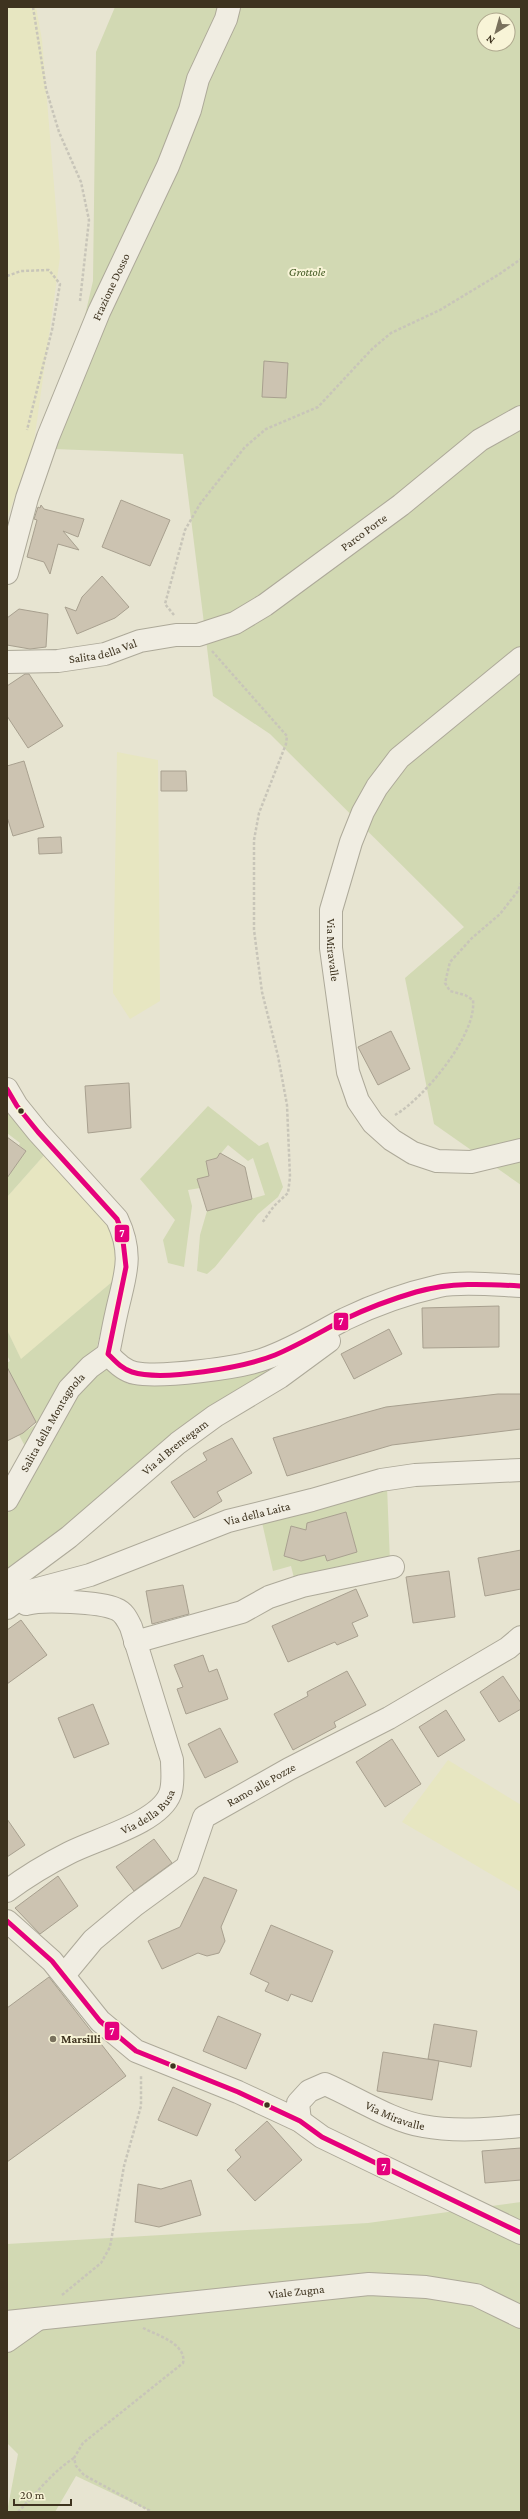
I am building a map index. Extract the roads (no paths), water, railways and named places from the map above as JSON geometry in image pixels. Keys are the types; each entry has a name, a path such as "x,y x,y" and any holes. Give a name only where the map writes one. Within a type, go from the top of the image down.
{"street":[{"name":"Frazione Dosso","path":"7,573 32,484 48,437 99,312 171,158 190,110 198,79 226,19 229,7"},
{"name":"Parco Porte","path":"198,635 235,623 265,605 401,505 480,440 521,417"},
{"name":"Salita della Val","path":"7,662 58,661 105,654 140,641 176,635 198,635"},
{"name":"Via Miravalle","path":"521,658 399,758 374,793 351,842 331,910 331,948 348,1072 358,1101 373,1123 392,1140 413,1153 436,1161 471,1162 521,1150"},
{"path":"7,1089 17,1106 38,1132 118,1219 124,1233 128,1253 127,1277 116,1314 108,1354 118,1365 134,1373 161,1374 209,1370 262,1360 297,1345 346,1319 408,1295 441,1286 521,1286"},
{"name":"Via al Brentegam","path":"7,1583 69,1537 178,1443 215,1416 280,1376 334,1337 346,1319"},
{"name":"Salita della Montagnola","path":"7,1500 69,1389 90,1367 108,1354"},
{"name":"Via della Laita","path":"7,1608 30,1591 90,1575 228,1521 312,1500 381,1480 415,1475 521,1470"},
{"path":"135,1642 242,1612 269,1597 302,1586 393,1567"},
{"name":"Via della Busa","path":"7,1608 34,1601 76,1603 115,1608 125,1614 172,1760 170,1794 160,1808 143,1820 70,1852 30,1873 7,1891"},
{"name":"Ramo alle Pozze","path":"64,1975 93,1940 135,1905 187,1867 204,1817 289,1769 389,1718 517,1647"},
{"path":"7,1921 52,1961 64,1975 81,2000 100,2021 136,2051 238,2092 300,2121 322,2137 521,2233"},
{"name":"Via Miravalle","path":"300,2121 298,2103 309,2091 325,2084 376,2109 422,2126 454,2129 521,2126"},
{"name":"Viale Zugna","path":"7,2322 41,2318 64,2306 111,2312 270,2293 369,2284 426,2287 476,2295 521,2317"},
{"path":"7,2341 41,2318"}],"place":[{"name":"Marsilli","path":"53,2039"}],"park label":[{"name":"Grottole","path":"307,272"}]}
